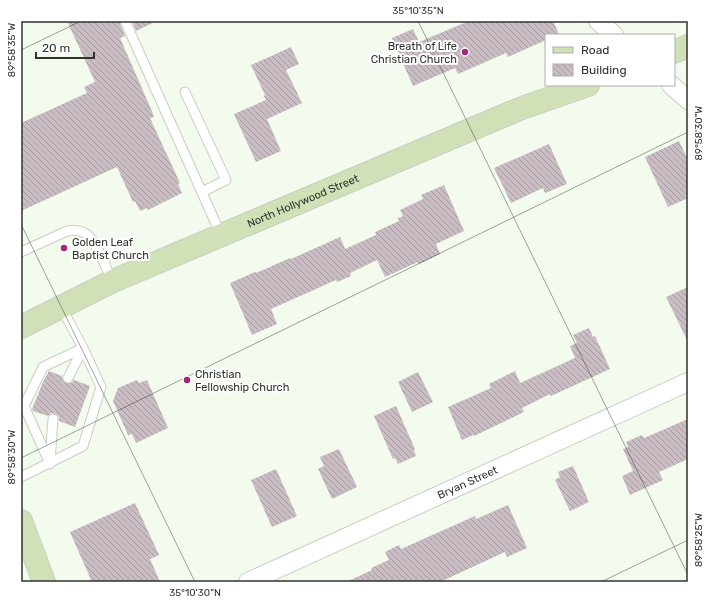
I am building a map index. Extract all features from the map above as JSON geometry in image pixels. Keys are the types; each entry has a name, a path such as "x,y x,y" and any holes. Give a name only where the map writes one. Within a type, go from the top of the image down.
{"main road":[{"path":"675,52 688,46"},
{"name":"North Hollywood Street","path":"21,327 113,281 522,108 585,86"},
{"path":"21,521 44,582"}],"street":[{"path":"598,21 613,34"},
{"path":"672,86 688,100"},
{"name":"Bryan Street","path":"248,582 688,382"}],"lane":[{"path":"125,21 221,235"},
{"path":"185,92 226,180 202,192"},
{"path":"21,252 67,231 75,230 84,233 94,242 113,281"},
{"path":"21,477 50,464 83,446 101,387 83,348 61,307"},
{"path":"68,378 83,348"},
{"path":"50,464 24,406 43,367 83,348"},
{"path":"50,464 53,418"}],"building":[{"path":"67,21 119,21 125,36 120,38 151,109 154,117 150,118 180,183 178,184 182,193 148,210 147,208 140,211 135,201 133,202 117,167 21,211 21,123 87,93 84,87 95,82"},
{"path":"132,21 157,21 136,31"},
{"path":"469,21 553,21 559,34 545,34 545,40 508,57 506,53 458,74 455,68 413,86 392,38 413,29 419,42"},
{"path":"291,47 299,64 286,70 302,103 267,119 281,151 256,162 234,114 266,100 251,65"},
{"path":"679,141 688,160 688,198 668,207 645,157"},
{"path":"549,144 567,184 545,193 543,188 511,203 494,168"},
{"path":"444,185 464,231 436,244 440,254 385,277 377,260 350,273 351,276 337,282 336,280 271,309 277,324 252,335 230,283 290,258 291,259 340,237 345,249 376,235 375,232 399,221 398,218 403,216 400,210 423,199 421,195"},
{"path":"688,287 688,342 666,297"},
{"path":"589,328 593,337 595,336 610,369 551,396 550,394 522,408 524,412 474,436 473,435 462,440 448,407 491,388 489,384 515,371 520,383 575,358 570,346 577,343 573,335"},
{"path":"49,371 62,376 63,381 66,383 71,383 74,380 90,386 75,427 59,421 59,417 56,414 51,413 48,416 33,411 32,409"},
{"path":"418,372 433,402 412,412 398,382"},
{"path":"137,380 139,383 147,380 168,428 136,443 132,434 128,435 113,401 118,388"},
{"path":"396,406 415,449 416,456 398,464 395,458 393,459 374,416"},
{"path":"688,419 688,459 659,472 663,480 630,495 622,476 633,471 623,449 628,447 626,442 642,435 644,438"},
{"path":"339,449 357,487 332,499 318,469 324,466 320,457"},
{"path":"573,466 589,502 570,511 555,480 560,477 558,472"},
{"path":"276,469 297,516 272,527 251,480"},
{"path":"135,503 159,555 150,559 160,582 92,582 70,532"},
{"path":"508,505 527,548 507,557 505,552 440,582 346,582 389,560 385,552 399,545 401,549 475,516 476,519"}],"place":[{"name":"Breath of Life Christian Church","path":"465,52"},
{"name":"Golden Leaf Baptist Church","path":"64,248"},
{"name":"Christian Fellowship Church","path":"187,380"}]}
